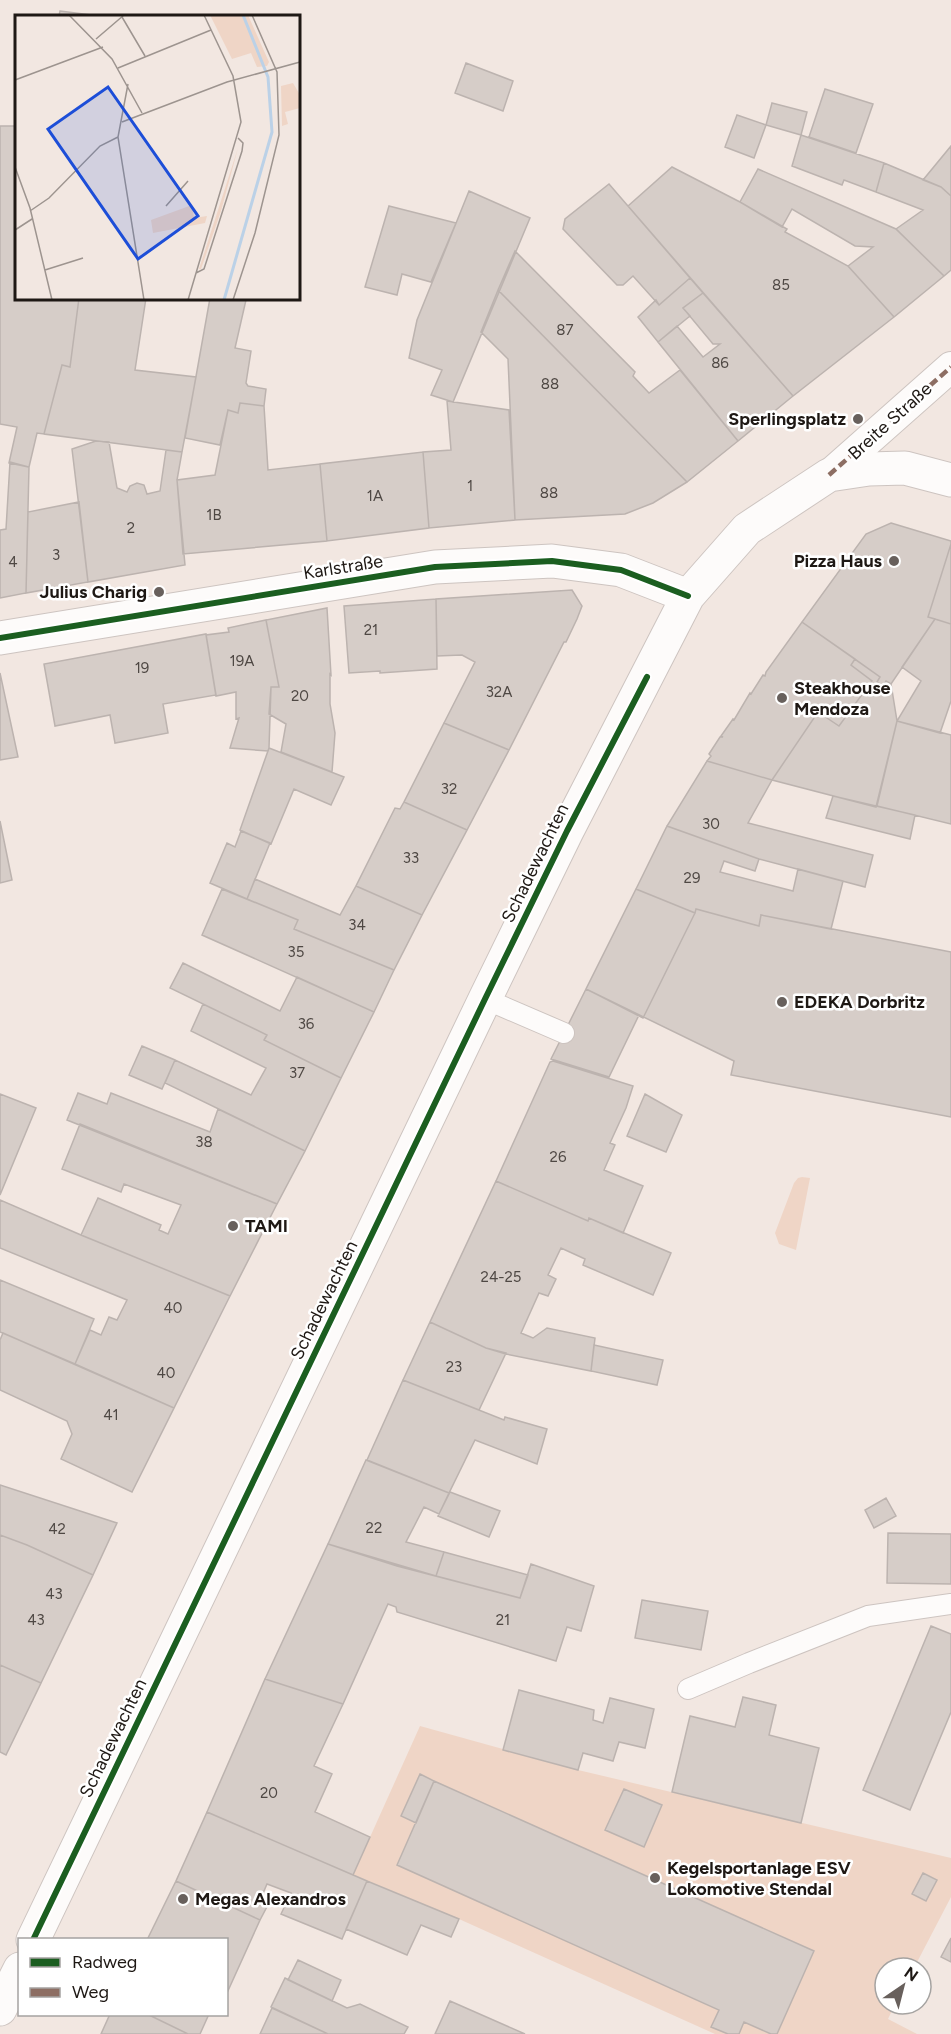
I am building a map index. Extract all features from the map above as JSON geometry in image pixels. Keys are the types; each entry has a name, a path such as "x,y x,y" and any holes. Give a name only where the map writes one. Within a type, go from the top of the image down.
{"street":[{"name":"Breite Straße","path":"829,475 951,367"},
{"path":"829,475 869,469 905,468 951,480"},
{"name":"Schadewachten","path":"34,1938 485,999 567,831 688,596 747,530 829,475"},
{"name":"Karlstraße","path":"0,638 435,567 552,561 621,570 688,596"},
{"path":"0,2009 18,1973"}],"lane":[{"path":"485,999 564,1033"},
{"path":"688,1689 868,1616 951,1604"}],"shaded area":[{"path":"802,1177 810,1178 796,1250 779,1244 775,1233 794,1183"},
{"name":"Kegelsportanlage ESV Lokomotive Stendal","path":"420,1726 578,1770 951,1858 951,1897 920,1956 873,1956 873,2016 889,2016 888,2019 917,2034 715,2034 459,1919 353,1875"}],"building":[{"path":"60,11 91,15 59,15"},
{"path":"466,63 513,81 503,111 455,93"},
{"path":"825,89 873,104 856,153 809,137"},
{"path":"772,103 807,112 801,135 766,125"},
{"path":"737,115 766,125 754,158 725,147"},
{"path":"0,126 15,126 15,300 79,300 70,367 62,365 44,434 37,433 29,467 9,463 17,427 0,424"},
{"path":"801,135 884,163 876,192 844,180 842,185 792,166"},
{"path":"951,146 951,196 941,187 923,180"},
{"path":"884,163 941,187 951,196 951,270 944,276 896,229 923,210 876,192"},
{"path":"672,167 740,202 787,229 785,232 848,266 894,317 793,396 628,206"},
{"path":"758,169 896,229 944,276 894,317 848,266 873,247 855,246 792,209 782,227 740,202"},
{"path":"609,184 690,278 659,305 633,276 623,285 617,285 563,229 565,219"},
{"path":"469,191 530,218 453,402 431,395 442,370 409,358 417,320"},
{"path":"389,206 456,223 431,282 402,274 397,295 365,287"},
{"path":"515,251 635,372 633,376 649,393 680,370 738,441 687,482 498,290"},
{"path":"690,278 703,293 683,308 690,316 658,342 638,317 656,300 659,305"},
{"path":"498,290 687,482 653,503 625,514 515,520 508,359 481,332"},
{"path":"703,293 793,396 738,441 658,342 677,326 703,357 720,344 713,344 683,308"},
{"path":"79,300 146,300 135,370 196,377 182,452 44,434 62,365 70,367"},
{"path":"210,300 246,300 235,348 251,351 246,383 248,386 266,389 264,406 240,403 238,413 228,410 220,445 185,438"},
{"path":"447,401 509,410 515,520 429,528 423,452 451,450"},
{"path":"240,403 264,406 268,470 320,464 327,541 183,554 177,480 215,475 228,410 238,413"},
{"path":"96,441 109,442 117,488 127,492 130,486 137,483 144,485 147,494 160,491 166,450 182,452 177,480 185,565 88,582 72,449"},
{"path":"423,452 429,528 327,541 320,464"},
{"path":"10,462 29,467 26,593 0,598 0,530 6,529"},
{"path":"79,502 88,582 26,593 28,512"},
{"path":"891,523 951,541 951,544 928,617 935,619 891,684 886,681 883,686 877,682 880,677 802,622 866,534"},
{"path":"951,544 951,624 928,617"},
{"path":"572,590 582,606 577,619 509,750 444,723 475,662 462,655 437,656 436,599"},
{"path":"436,599 437,669 349,673 344,606"},
{"path":"327,608 331,675 330,704 335,733 332,772 281,752 286,724 269,714 271,687 279,687 266,620"},
{"path":"935,619 951,624 951,701 940,733 897,721 921,681 902,667"},
{"path":"266,620 279,687 271,687 269,748 268,751 230,748 239,718 236,719 236,692 216,696 206,635 229,632 228,628"},
{"path":"802,622 855,659 851,665 872,681 839,726 818,712 772,780 707,761 711,756 709,754 720,737 723,737 721,736 734,720 750,693 763,675 765,676"},
{"path":"206,634 216,695 163,704 168,733 115,743 110,715 55,726 44,664"},
{"path":"855,659 880,677 877,682 883,686 886,681 891,684 897,721 876,807 772,780 818,712 839,726 872,681 851,665"},
{"path":"0,673 18,757 0,760"},
{"path":"897,721 951,735 951,824 877,806"},
{"path":"444,723 509,750 467,830 404,802"},
{"path":"269,748 344,777 331,805 294,789 271,844 240,830"},
{"path":"707,761 772,780 748,823 873,855 865,887 759,859 667,826"},
{"path":"833,796 915,815 910,839 826,818"},
{"path":"404,802 467,830 422,915 356,886 395,808 400,809"},
{"path":"0,821 12,880 0,883"},
{"path":"667,826 759,859 755,871 724,861 720,872 793,891 798,869 843,881 831,929 761,915 759,926 696,909 695,913 636,889"},
{"path":"241,831 270,843 247,899 210,883 227,843 235,847"},
{"path":"255,879 340,915 356,886 422,915 394,970 294,929 298,920 247,899"},
{"path":"222,889 298,920 294,929 394,970 374,1012 202,935"},
{"name":"EDEKA Dorbritz","path":"636,889 695,913 696,909 759,926 761,915 951,952 951,1117 731,1075 734,1061 586,989"},
{"path":"636,889 695,913 643,1018 586,989"},
{"path":"183,963 280,1011 297,977 374,1012 341,1078 264,1040 267,1035 170,988"},
{"path":"586,989 639,1015 609,1077 551,1059"},
{"path":"203,1004 267,1035 264,1040 341,1078 305,1151 165,1083 175,1060 251,1095 266,1068 191,1031"},
{"path":"142,1046 175,1060 162,1089 129,1075"},
{"path":"550,1062 633,1086 610,1143 615,1145 604,1170 643,1186 623,1233 589,1218 588,1221 496,1181"},
{"path":"78,1093 107,1104 111,1093 210,1132 218,1109 305,1151 277,1204 67,1120"},
{"path":"0,1094 36,1108 0,1195"},
{"path":"645,1094 682,1115 666,1152 627,1136"},
{"path":"80,1124 277,1204 230,1296 81,1235 98,1198 161,1225 159,1230 168,1234 181,1205 124,1184 121,1192 62,1169"},
{"path":"496,1181 588,1221 589,1218 671,1253 653,1295 583,1265 585,1259 561,1248 548,1275 556,1279 548,1296 539,1293 521,1333 533,1338 547,1328 595,1338 591,1371 486,1348 430,1322"},
{"path":"0,1200 230,1296 174,1408 75,1364 90,1330 101,1335 109,1317 117,1320 127,1300 0,1248"},
{"path":"0,1280 94,1319 75,1364 0,1332"},
{"path":"430,1322 486,1348 506,1353 479,1410 403,1380"},
{"path":"3,1333 174,1408 132,1492 61,1459 72,1434 67,1421 0,1390 0,1340"},
{"path":"594,1345 663,1360 657,1385 591,1371"},
{"path":"403,1380 504,1420 505,1417 547,1429 537,1464 475,1440 449,1493 367,1460"},
{"path":"366,1460 449,1493 439,1514 424,1507 406,1542 444,1552 436,1576 328,1544"},
{"path":"0,1485 117,1523 93,1575 0,1535"},
{"path":"450,1492 500,1511 489,1537 438,1516"},
{"path":"886,1498 896,1516 874,1528 865,1510"},
{"path":"888,1533 951,1534 951,1584 887,1583"},
{"path":"0,1535 93,1575 41,1683 0,1665"},
{"path":"328,1544 397,1566 520,1598 531,1564 594,1586 581,1631 567,1627 556,1661 397,1612 396,1607 388,1604 343,1704 265,1679"},
{"path":"444,1552 528,1575 520,1598 436,1576"},
{"path":"642,1600 708,1611 701,1650 635,1638"},
{"path":"931,1626 951,1634 951,1712 910,1810 863,1790"},
{"path":"0,1665 41,1683 6,1755 0,1752"},
{"path":"265,1679 343,1704 314,1766 332,1774 315,1812 370,1837 353,1875 207,1812"},
{"path":"519,1690 594,1710 593,1720 603,1723 610,1698 654,1709 645,1748 619,1742 613,1761 583,1753 578,1770 503,1750"},
{"path":"743,1697 776,1705 769,1735 819,1748 801,1823 672,1792 690,1716 735,1727"},
{"path":"420,1774 434,1781 416,1823 401,1816"},
{"path":"434,1781 814,1951 777,2034 771,2034 744,2022 739,2034 728,2034 711,2027 719,2010 397,1865"},
{"path":"624,1789 662,1805 644,1847 605,1830"},
{"path":"207,1812 367,1881 342,1939 281,1914 291,1893 267,1884 261,1898 270,1901 260,1920 176,1881"},
{"path":"923,1873 937,1880 926,1901 912,1894"},
{"path":"176,1881 260,1920 228,1991 228,1938 148,1938"},
{"path":"367,1881 459,1919 451,1937 421,1925 407,1955 346,1929"},
{"path":"951,1938 951,1962 941,1957"},
{"path":"298,1960 341,1980 332,2001 288,1980"},
{"path":"285,1978 347,2008 360,2004 408,2027 404,2034 328,2034 271,2007"},
{"path":"450,2001 525,2034 435,2034"},
{"path":"272,2008 328,2034 260,2034"},
{"path":"109,2016 151,2016 188,2034 101,2034"},
{"path":"151,2016 208,2016 200,2034 188,2034"}],"marked path":[{"path":"829,475 951,367"}],"cycle path":[{"path":"0,638 435,567 552,561 621,570 688,596"},
{"path":"34,1938 485,999 567,831 647,677"}],"place":[{"name":"Sperlingsplatz","path":"858,419"},
{"name":"Pizza Haus","path":"894,561"},
{"name":"Julius Charig","path":"159,592"},
{"name":"Steakhouse Mendoza","path":"782,698"},
{"name":"EDEKA Dorbritz","path":"782,1002"},
{"name":"TAMI","path":"233,1226"},
{"name":"Kegelsportanlage ESV Lokomotive Stendal","path":"655,1878"},
{"name":"Megas Alexandros","path":"183,1899"}]}
